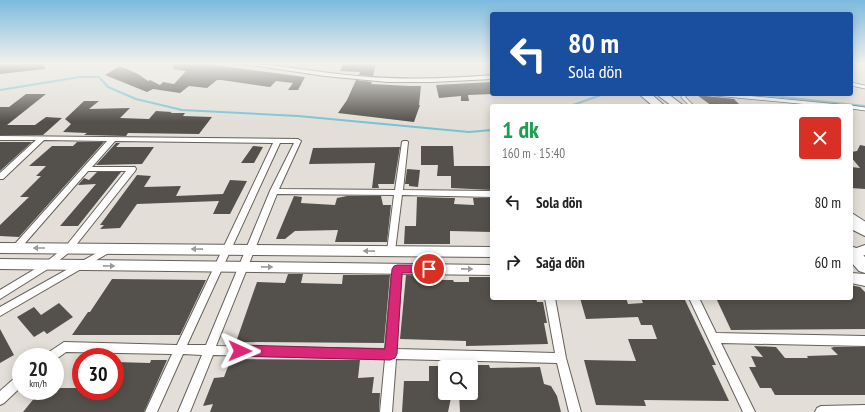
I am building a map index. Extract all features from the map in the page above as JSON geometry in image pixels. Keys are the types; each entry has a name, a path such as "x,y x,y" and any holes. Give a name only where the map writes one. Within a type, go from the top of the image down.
{"highway":[{"path":"647,96 657,104"},
{"path":"664,96 676,104"},
{"path":"853,223 865,231"},
{"path":"855,253 865,267"}],"main road":[{"path":"0,248 490,252"},
{"path":"0,264 490,270"},
{"path":"853,278 865,280"}],"street":[{"path":"0,138 298,141 274,190 184,412"},
{"path":"0,178 43,138"},
{"path":"16,248 113,139"},
{"path":"152,412 226,249 278,140"},
{"path":"391,251 405,142"},
{"path":"0,294 48,265 70,248 132,169 86,169"},
{"path":"274,190 490,194"},
{"path":"0,312 110,248"},
{"path":"386,412 397,269"},
{"path":"550,300 561,358 575,412"},
{"path":"695,300 749,412"},
{"path":"714,338 865,341"},
{"path":"63,348 561,358"},
{"path":"0,398 12,388"},
{"path":"821,412 865,412"}],"lane":[{"path":"853,84 865,87"},
{"path":"684,96 683,97 690,104"},
{"path":"735,96 818,104"},
{"path":"853,107 865,109"},
{"path":"853,216 865,224"}],"building":[{"path":"125,83 156,83 160,85 162,83 213,83 207,88 189,86 180,93 153,89 147,92"},
{"path":"244,83 274,83 270,87"},
{"path":"293,83 302,83 298,90 288,90"},
{"path":"355,83 421,86 420,105 414,122 338,113 347,100"},
{"path":"490,83 490,94 468,95 469,101 461,101 461,96 439,98 436,85"},
{"path":"26,94 46,94 7,125 35,125 46,117 62,118 43,135 0,135 0,107 9,107"},
{"path":"698,96 734,99 739,104 709,104"},
{"path":"84,101 99,101 89,109 130,108 120,118 149,119 156,111 185,113 183,116 212,117 199,134 128,133 126,136 84,135 87,133 63,132 71,124 65,119"},
{"path":"0,142 32,142 0,171"},
{"path":"77,142 104,142 19,237 0,236 0,225 29,197 20,197 41,176 36,176 46,166 29,166 52,146 73,146"},
{"path":"116,143 120,143 116,147 154,147 142,164 96,165"},
{"path":"860,145 865,146 865,189 853,188 853,167 860,168 853,159 853,152 857,151"},
{"path":"253,146 263,147 254,163 241,163"},
{"path":"421,146 453,146 454,166 490,166 490,190 451,188 451,176 437,176 438,165 421,165"},
{"path":"400,147 394,184 378,184 379,188 372,188 375,163 309,164 313,148"},
{"path":"407,169 420,170 418,187 405,184"},
{"path":"97,172 121,172 78,226 60,226 96,184 78,185 84,178 89,180"},
{"path":"137,175 151,176 144,187 181,186 176,196 223,194 230,180 247,181 230,214 213,214 219,201 137,204 120,228 100,229 104,225 100,225"},
{"path":"294,196 302,197 301,203 335,205 337,198 347,196 381,196 383,205 391,205 387,242 335,242 338,230 295,231 285,239 276,239"},
{"path":"417,197 455,198 454,204 474,205 473,198 490,198 490,232 450,231 450,244 404,244 405,226 416,226"},
{"path":"288,274 303,274 301,283 342,284 343,275 390,275 384,343 236,342 257,282 285,283"},
{"path":"406,275 434,276 435,280 453,280 454,282 469,282 469,277 490,277 490,300 536,300 537,302 543,302 547,323 544,323 548,344 466,346 466,341 400,339"},
{"path":"112,279 206,280 180,335 72,335 88,312 90,312"},
{"path":"853,285 860,287 865,292 865,329 731,330 717,300 853,300"},
{"path":"581,300 627,300 628,304 643,303 642,300 685,300 716,365 712,365 729,401 644,400 646,406 596,405 584,360 636,361 628,339 657,339 652,325 641,325 638,317 586,319"},
{"path":"59,303 73,317 47,334 44,331 34,337 17,317 34,307 41,315"},
{"path":"0,329 12,351 12,356 0,363"},
{"path":"754,346 776,347 785,358 808,358 807,356 838,355 831,348 865,347 865,395 775,395 771,388 760,388 749,367 756,367 751,356 763,357"},
{"path":"231,359 360,360 358,378 374,377 372,393 380,393 379,412 210,412 213,404 203,406 214,378 224,377"},
{"path":"151,360 167,360 144,412 23,412 33,400 64,400 64,388 72,388 72,400 124,400 124,362 150,363"},
{"path":"478,365 489,365 490,368 540,367 544,384 551,386 557,396 561,412 460,412 459,400 478,400"},
{"path":"429,366 438,366 438,400 451,400 448,412 402,412 404,381 429,381"}],"waterway":[{"path":"0,90 42,83"},
{"path":"105,83 108,87 136,99 182,110 298,116 469,132 490,130"},
{"path":"576,104 598,96"},
{"path":"772,96 846,104"},
{"path":"853,105 865,106"}],"route":[{"path":"240,351 390,354 397,269 429,269"}]}
